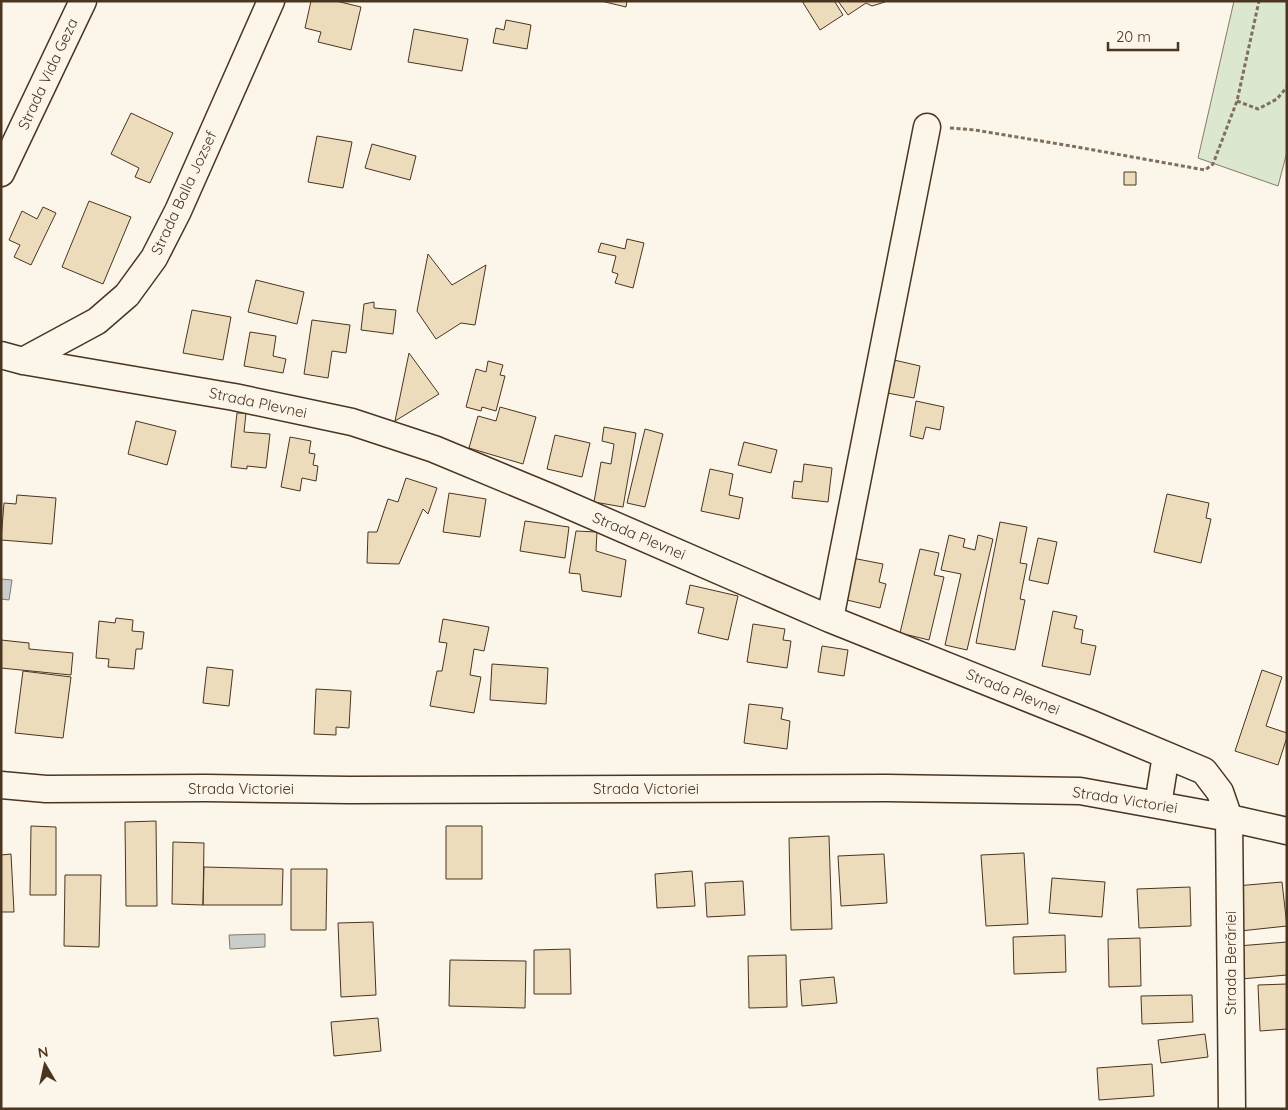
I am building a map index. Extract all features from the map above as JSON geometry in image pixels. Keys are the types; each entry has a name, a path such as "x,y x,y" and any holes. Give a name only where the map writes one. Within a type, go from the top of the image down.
{"street":[{"name":"Strada Vida Geza","path":"1,173 83,1"},
{"name":"Strada Balla Jozsef","path":"12,358 97,320 127,295 154,258 178,210 272,1"},
{"path":"830,619 927,127"},
{"name":"Strada Plevnei","path":"12,358 234,397 361,425 443,453 552,498 830,619 1204,771 1220,792 1229,818"},
{"path":"1158,804 1166,755"},
{"name":"Strada Victoriei","path":"1,785 46,789 887,788 1080,791 1158,804 1287,831"},
{"name":"Strada Berăriei","path":"1229,818 1232,1109"}],"path":[{"path":"927,127 975,130 1205,170 1214,164 1237,101 1260,1"},
{"path":"1237,101 1258,109 1277,99 1287,87"}],"green space":[{"path":"1234,1 1287,1 1287,152 1278,186 1198,158"}],"shaded area":[{"path":"1,579 12,580 9,600 1,599"},
{"path":"265,934 265,947 230,949 229,935"}],"building":[{"path":"311,1 336,1 361,7 351,50 318,42 321,32 305,28"},
{"path":"601,1 627,1 626,7"},
{"path":"802,1 836,1 843,15 820,30"},
{"path":"838,1 885,2 872,6 866,3 848,15"},
{"path":"506,20 531,25 527,49 493,43 496,28 504,30"},
{"path":"414,29 468,39 462,71 408,62"},
{"path":"131,113 173,133 150,183 135,177 139,168 111,154"},
{"path":"317,136 352,142 343,188 308,182"},
{"path":"372,144 416,156 410,180 365,168"},
{"path":"1124,172 1136,172 1136,185 1124,185"},
{"path":"89,201 131,217 103,284 62,267"},
{"path":"43,207 56,213 31,265 14,257 20,245 9,240 22,211 37,219"},
{"path":"627,239 644,243 633,288 615,283 618,274 612,272 616,256 598,252 601,243 625,249"},
{"path":"428,254 452,285 486,265 475,325 461,323 436,339 417,311"},
{"path":"256,280 304,292 297,324 248,312"},
{"path":"374,302 374,308 396,310 393,334 361,330 364,304"},
{"path":"192,310 231,317 223,360 183,353"},
{"path":"312,320 350,325 346,353 332,351 328,378 304,374"},
{"path":"250,332 276,336 273,356 286,359 283,373 244,366"},
{"path":"409,353 439,394 395,421"},
{"path":"894,360 920,366 914,398 887,393"},
{"path":"488,361 503,365 500,375 505,376 496,411 482,407 481,411 466,407 476,369 486,372"},
{"path":"916,401 944,407 940,430 926,427 923,439 910,436"},
{"path":"500,407 536,417 523,464 469,448 478,416 496,421"},
{"path":"237,413 246,413 244,432 270,434 266,468 247,466 247,469 231,467"},
{"path":"136,421 176,431 167,465 128,454"},
{"path":"604,427 636,433 623,507 594,502 601,462 611,464 614,444 602,441"},
{"path":"645,429 663,434 645,507 627,503"},
{"path":"555,435 590,443 582,477 547,469"},
{"path":"290,437 311,441 309,453 315,454 313,465 318,466 316,481 302,478 300,491 281,487"},
{"path":"744,442 777,450 771,473 738,465"},
{"path":"804,464 832,468 828,502 792,498 794,481 802,482"},
{"path":"710,469 733,474 729,495 743,498 739,519 701,511"},
{"path":"406,478 437,488 428,514 423,509 399,564 367,563 368,532 377,532 388,499 398,502"},
{"path":"449,493 486,499 480,537 443,532"},
{"path":"1167,494 1209,503 1206,518 1211,519 1201,563 1154,552"},
{"path":"17,495 56,498 52,544 1,540 4,503 16,504"},
{"path":"525,521 569,527 565,558 520,551"},
{"path":"1000,522 1027,527 1020,563 1027,564 1020,599 1025,600 1015,650 976,643"},
{"path":"576,531 597,532 596,551 626,560 621,597 582,591 580,574 569,573"},
{"path":"949,535 965,539 963,547 975,550 978,535 993,539 967,650 945,645 961,574 941,570"},
{"path":"1038,538 1057,542 1048,584 1029,580"},
{"path":"920,549 939,553 934,575 944,577 929,640 900,633"},
{"path":"852,558 883,564 879,582 886,584 880,608 843,599"},
{"path":"690,585 738,596 728,640 698,633 704,608 686,604"},
{"path":"1053,611 1077,616 1074,628 1083,630 1081,643 1096,646 1090,675 1042,666"},
{"path":"116,618 133,620 132,631 144,632 142,649 136,649 134,669 108,667 109,659 96,658 99,621 115,623"},
{"path":"443,619 489,627 484,651 474,649 470,675 481,677 474,713 430,706 437,671 442,671 447,643 439,642"},
{"path":"753,624 785,629 783,640 791,641 787,668 747,662"},
{"path":"1,640 29,643 29,649 73,653 71,675 1,668"},
{"path":"822,646 848,650 844,676 818,672"},
{"path":"492,664 548,668 546,704 490,700"},
{"path":"207,667 233,670 229,706 203,703"},
{"path":"1262,670 1282,677 1266,726 1287,733 1278,765 1235,751"},
{"path":"23,671 71,677 63,738 15,733"},
{"path":"316,689 351,691 349,728 336,727 336,735 314,734"},
{"path":"749,704 783,708 781,719 790,721 787,749 744,743"},
{"path":"156,821 157,906 126,906 125,822"},
{"path":"31,826 56,827 56,895 30,895"},
{"path":"446,826 482,826 482,879 446,879"},
{"path":"829,836 832,929 791,930 789,838"},
{"path":"173,842 204,843 203,905 172,904"},
{"path":"1024,853 1028,924 986,926 981,855"},
{"path":"11,854 14,912 1,912 1,855"},
{"path":"884,854 887,903 841,906 838,856"},
{"path":"204,867 283,869 282,905 203,905"},
{"path":"291,869 327,869 326,930 291,930"},
{"path":"692,871 695,906 657,908 655,874"},
{"path":"65,875 101,875 99,947 64,946"},
{"path":"1052,878 1105,882 1102,917 1049,913"},
{"path":"743,881 745,915 707,917 705,883"},
{"path":"1282,882 1287,926 1240,931 1236,886"},
{"path":"1190,887 1191,926 1139,928 1137,889"},
{"path":"373,922 376,995 341,997 338,923"},
{"path":"1065,935 1066,972 1014,974 1013,937"},
{"path":"1140,938 1141,986 1109,987 1108,939"},
{"path":"1287,942 1287,975 1241,979 1238,946"},
{"path":"570,949 571,994 534,994 534,950"},
{"path":"786,955 787,1007 749,1008 748,956"},
{"path":"450,960 526,961 525,1008 449,1006"},
{"path":"834,977 837,1003 802,1006 800,980"},
{"path":"1287,984 1287,1029 1260,1031 1258,985"},
{"path":"1192,995 1193,1022 1142,1024 1141,996"},
{"path":"378,1018 381,1051 334,1056 331,1022"},
{"path":"1205,1034 1208,1057 1161,1063 1158,1040"},
{"path":"1152,1064 1154,1096 1099,1100 1097,1068"}]}
